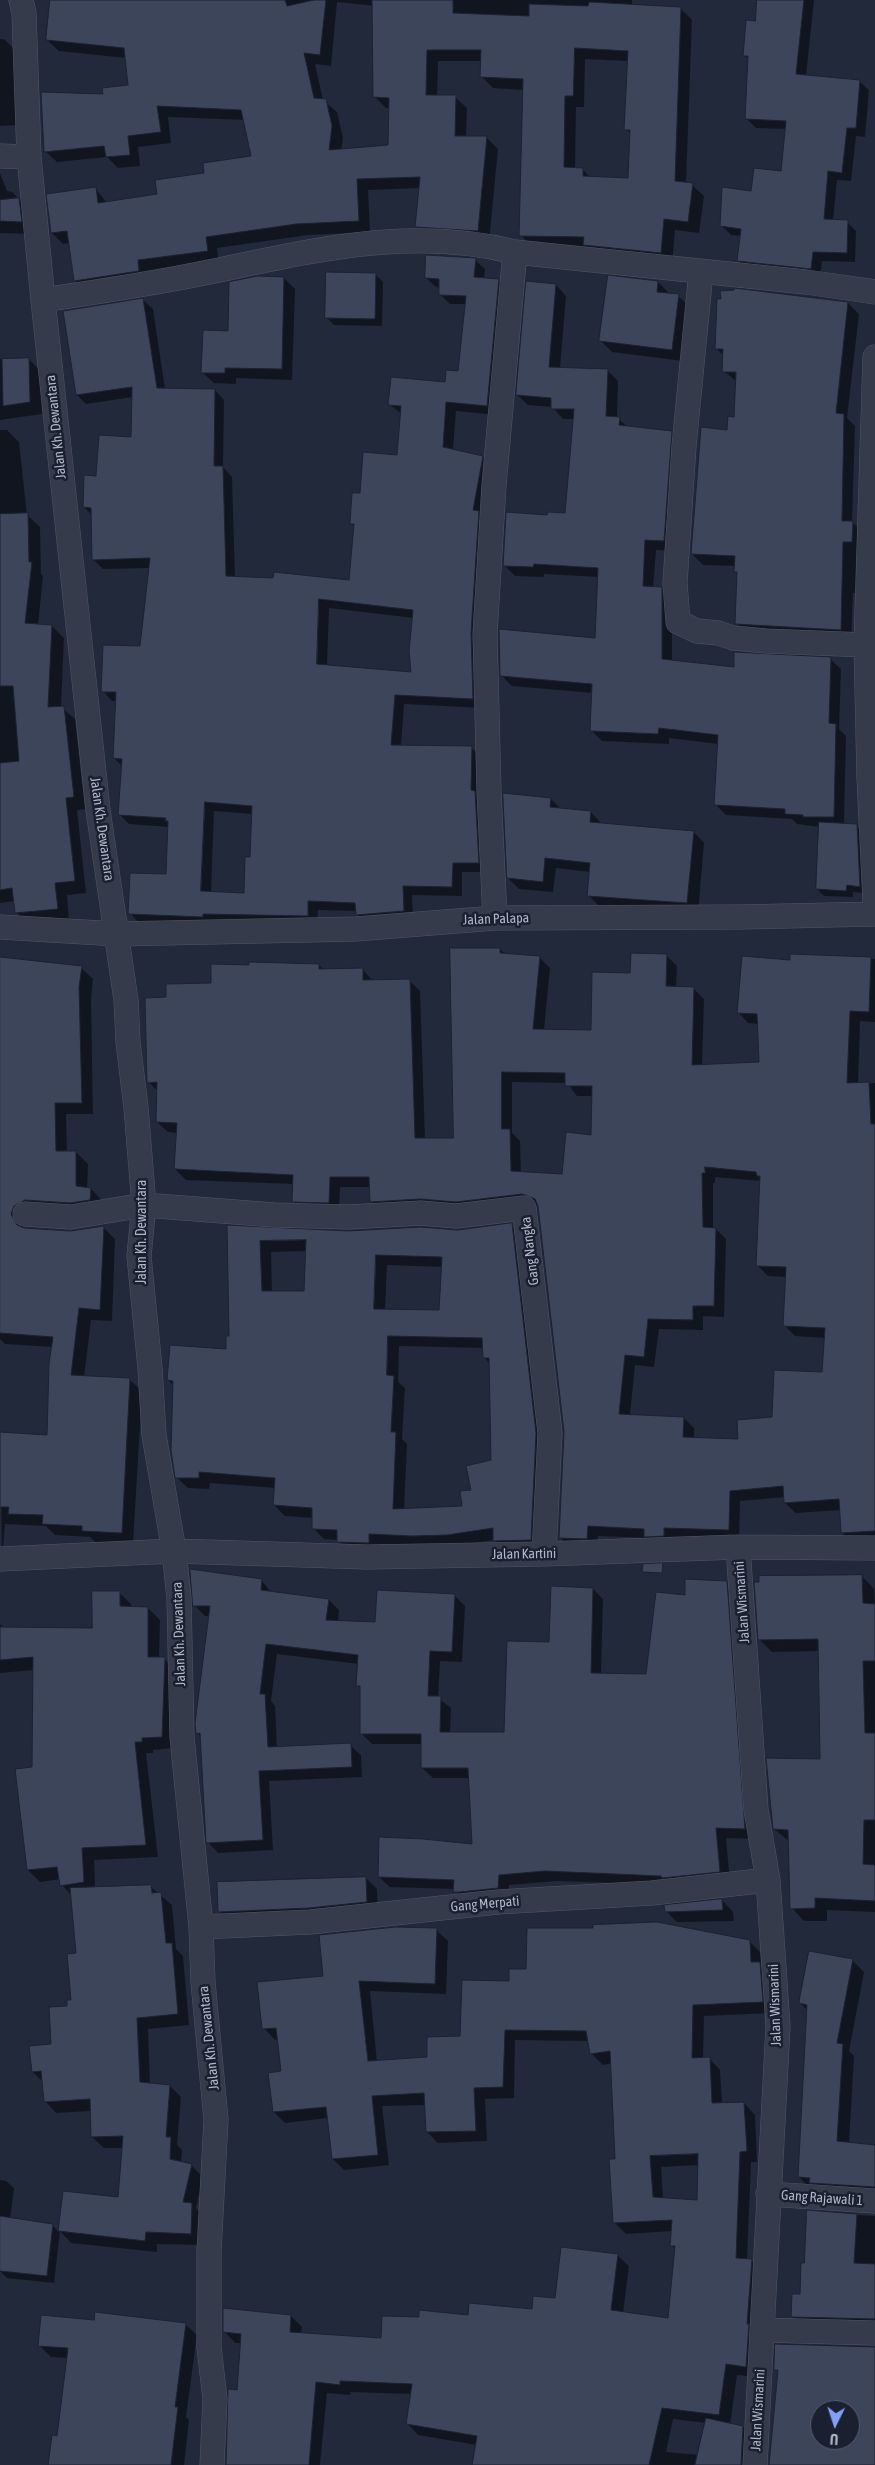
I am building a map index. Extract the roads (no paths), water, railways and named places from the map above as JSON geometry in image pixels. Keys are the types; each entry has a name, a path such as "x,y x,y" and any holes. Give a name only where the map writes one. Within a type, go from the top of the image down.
{"street":[{"name":"Jalan Kh. Dewantara","path":"21,0 29,157 43,300 98,810 126,1000 144,1205 139,1256 150,1368 154,1435 174,1551 179,1598 182,1737 201,1927 203,1982 216,2120 209,2251 209,2347 215,2399 212,2465"},
{"path":"0,156 29,157"},
{"path":"43,300 154,282 364,242 483,244 515,252 806,282 875,292"},
{"path":"496,918 489,791 485,634 494,485 515,252"},
{"path":"700,272 684,446 675,573 678,622 697,631 718,633 733,638 866,645"},
{"path":"875,357 866,645 869,778 875,902"},
{"name":"Jalan Palapa","path":"0,927 117,934 356,929 496,918 740,917 875,914"},
{"path":"24,1214 71,1217 144,1205"},
{"name":"Gang Nangka","path":"144,1205 274,1214 348,1216 421,1213 456,1216 524,1208 550,1433 544,1554"},
{"name":"Jalan Kartini","path":"0,1559 174,1551 367,1557 544,1554 738,1547 875,1548"},
{"name":"Jalan Wismarini","path":"738,1547 756,1810 768,1880 778,2026 755,2465"},
{"name":"Gang Merpati","path":"201,1927 310,1922 498,1902 652,1893 768,1880"},
{"name":"Gang Rajawali 1","path":"768,2194 875,2201"},
{"path":"762,2330 875,2333"}]}
